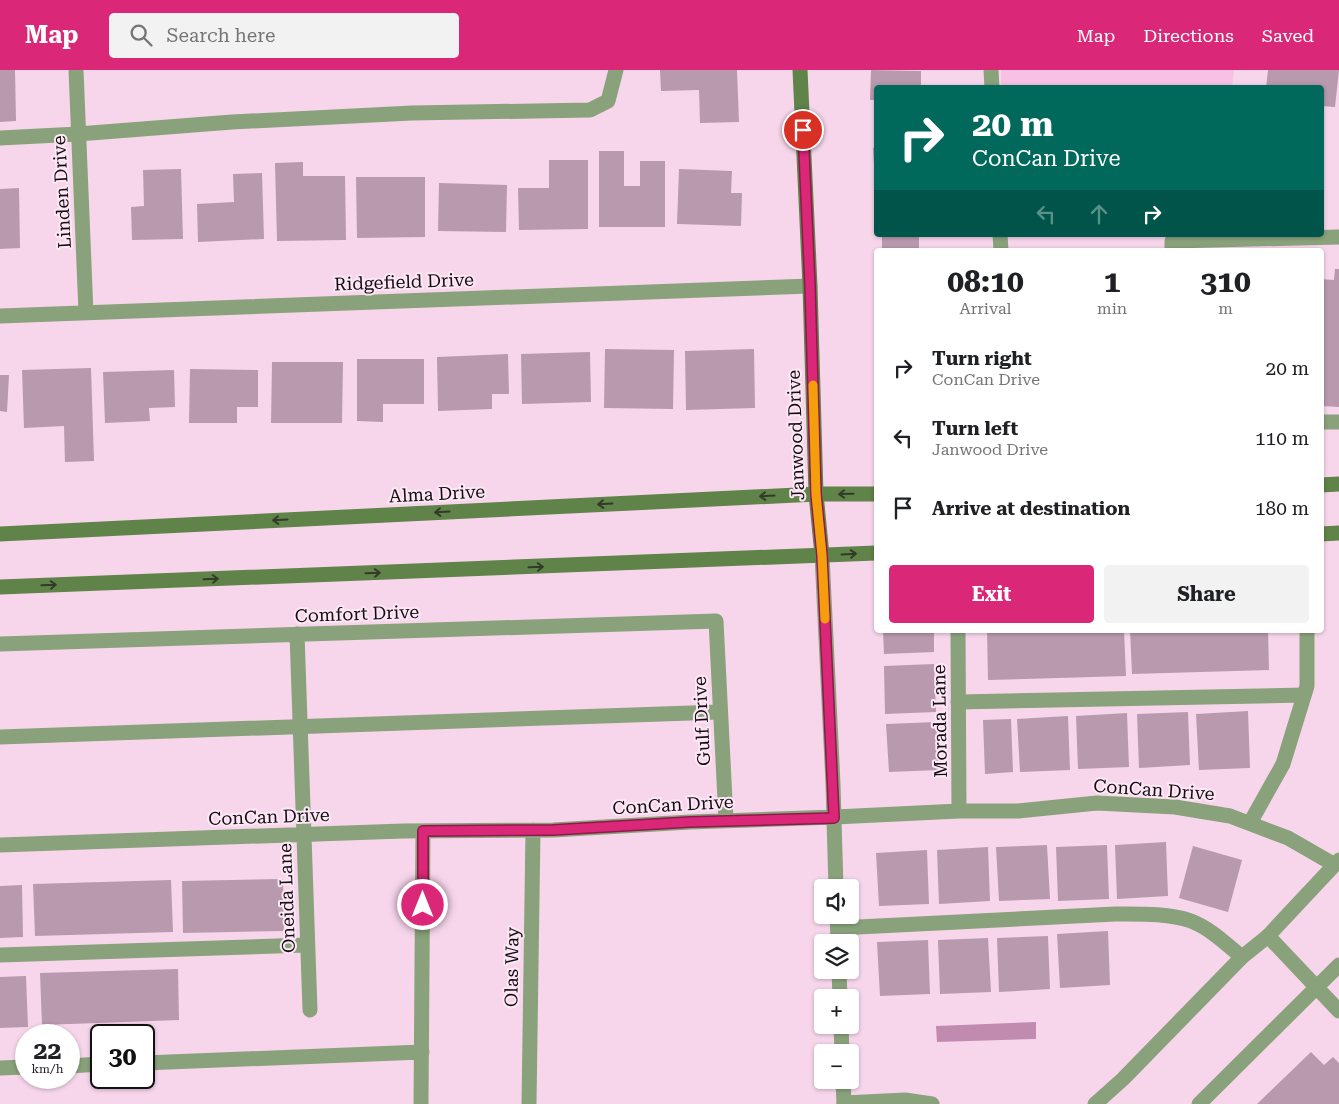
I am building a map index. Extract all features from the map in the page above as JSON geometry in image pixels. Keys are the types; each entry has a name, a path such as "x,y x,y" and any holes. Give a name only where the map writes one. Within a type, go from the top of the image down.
{"main road":[{"name":"Janwood Drive","path":"800,70 810,286 816,494 822,555"},
{"path":"1324,485 1339,484"},
{"name":"Alma Drive","path":"0,534 816,494 874,494"},
{"path":"1324,534 1339,533"},
{"path":"0,587 874,553"}],"street":[{"name":"Linden Drive","path":"76,70 86,313"},
{"path":"0,138 232,122 412,113 590,110 608,101 616,70"},
{"path":"991,70 992,85"},
{"path":"1172,248 1172,241 1339,237"},
{"name":"Ridgefield Drive","path":"0,316 810,286"},
{"path":"1324,422 1339,422"},
{"name":"Janwood Drive","path":"822,555 836,879"},
{"name":"Comfort Drive","path":"0,644 716,620"},
{"name":"Gulf Drive","path":"716,620 726,820"},
{"name":"Morada Lane","path":"958,633 959,811"},
{"path":"1250,823 1283,764 1307,686 1307,633"},
{"name":"Oneida Lane","path":"297,634 310,1010"},
{"path":"958,702 1304,695"},
{"path":"0,737 720,712"},
{"name":"ConCan Drive","path":"0,845 423,831 533,830 726,820 834,818 959,811 1018,811 1097,803 1176,807 1230,816 1288,838 1337,862"},
{"name":"Olas Way","path":"529,1104 533,830"},
{"path":"421,1104 423,831"},
{"path":"1095,1104 1123,1079 1242,957 1268,936 1337,862"},
{"path":"838,928 1115,914 1159,915 1192,921 1217,937 1242,957"},
{"path":"1268,936 1339,1010"},
{"path":"0,955 307,945"},
{"path":"1199,1104 1339,965"},
{"path":"155,1063 422,1052"},
{"path":"0,1068 15,1067"},
{"path":"843,1089 844,1104 905,1100 932,1104"}],"shaded area":[{"path":"1001,70 1234,70 1232,85 1001,85"},
{"path":"1036,1022 1036,1039 937,1042 936,1026"}],"building":[{"path":"0,70 15,70 16,121 0,122"},
{"path":"660,70 737,70 739,122 700,123 699,90 661,91"},
{"path":"871,70 921,71 921,85 874,85 874,100 870,100"},
{"path":"1268,70 1339,70 1335,107 1324,106 1324,85 1266,85"},
{"path":"599,151 624,151 624,186 640,186 640,161 665,161 665,227 599,227"},
{"path":"549,160 588,160 588,229 519,230 518,188 549,188"},
{"path":"303,162 303,176 345,176 346,240 277,241 275,163"},
{"path":"181,169 183,239 132,240 131,207 144,206 143,170"},
{"path":"679,169 732,171 731,193 742,193 741,226 677,224"},
{"path":"262,173 264,239 198,242 197,204 234,202 233,174"},
{"path":"356,177 425,177 425,237 357,238"},
{"path":"439,183 507,185 506,232 438,231"},
{"path":"19,188 20,248 0,249 0,189"},
{"path":"882,237 919,237 919,248 882,248"},
{"path":"1335,269 1339,269 1339,407 1324,406 1324,279 1334,280"},
{"path":"605,349 674,350 673,409 604,408"},
{"path":"754,349 755,408 686,410 685,351"},
{"path":"590,352 591,402 522,404 521,354"},
{"path":"508,354 509,394 492,394 492,409 438,411 437,357"},
{"path":"357,359 424,359 424,404 383,404 383,422 357,421"},
{"path":"272,362 343,362 342,423 271,423"},
{"path":"91,368 94,461 65,462 64,426 24,428 22,370"},
{"path":"190,369 258,370 258,407 237,407 237,423 189,423"},
{"path":"174,370 175,407 149,408 150,421 105,423 103,372"},
{"path":"0,375 9,375 7,412 0,411"},
{"path":"883,633 934,633 934,652 884,654"},
{"path":"987,633 1124,633 1126,676 988,680"},
{"path":"1130,633 1268,633 1269,670 1132,674"},
{"path":"934,664 936,712 885,714 884,666"},
{"path":"1248,711 1250,768 1199,770 1196,714"},
{"path":"1188,712 1190,765 1139,768 1137,714"},
{"path":"1127,713 1129,767 1078,769 1076,716"},
{"path":"1068,716 1070,770 1020,772 1017,719"},
{"path":"1011,719 1013,772 985,774 983,720"},
{"path":"937,722 939,770 889,772 886,724"},
{"path":"1166,842 1168,896 1117,899 1115,845"},
{"path":"1047,845 1050,899 999,901 996,847"},
{"path":"1107,845 1109,899 1058,901 1056,847"},
{"path":"1193,846 1242,860 1228,912 1179,898"},
{"path":"988,847 990,901 939,904 937,850"},
{"path":"927,850 929,904 879,906 876,853"},
{"path":"283,879 284,931 183,933 182,881"},
{"path":"171,880 173,932 35,936 33,884"},
{"path":"22,885 23,937 0,938 0,886"},
{"path":"1108,931 1110,985 1060,988 1057,934"},
{"path":"1048,936 1050,989 999,992 997,938"},
{"path":"988,938 991,992 940,994 938,940"},
{"path":"928,940 930,994 880,996 877,942"},
{"path":"178,969 179,1020 42,1024 40,973"},
{"path":"26,976 28,1024 15,1024 15,1027 0,1028 0,977"},
{"path":"1311,1052 1324,1065 1333,1057 1339,1063 1339,1104 1257,1104"}],"slow traffic":[{"path":"813,385 816,494 822,555 825,619"}],"route":[{"path":"423,905 423,831 553,830 690,822 834,818 822,555 816,494 803,130"}]}
